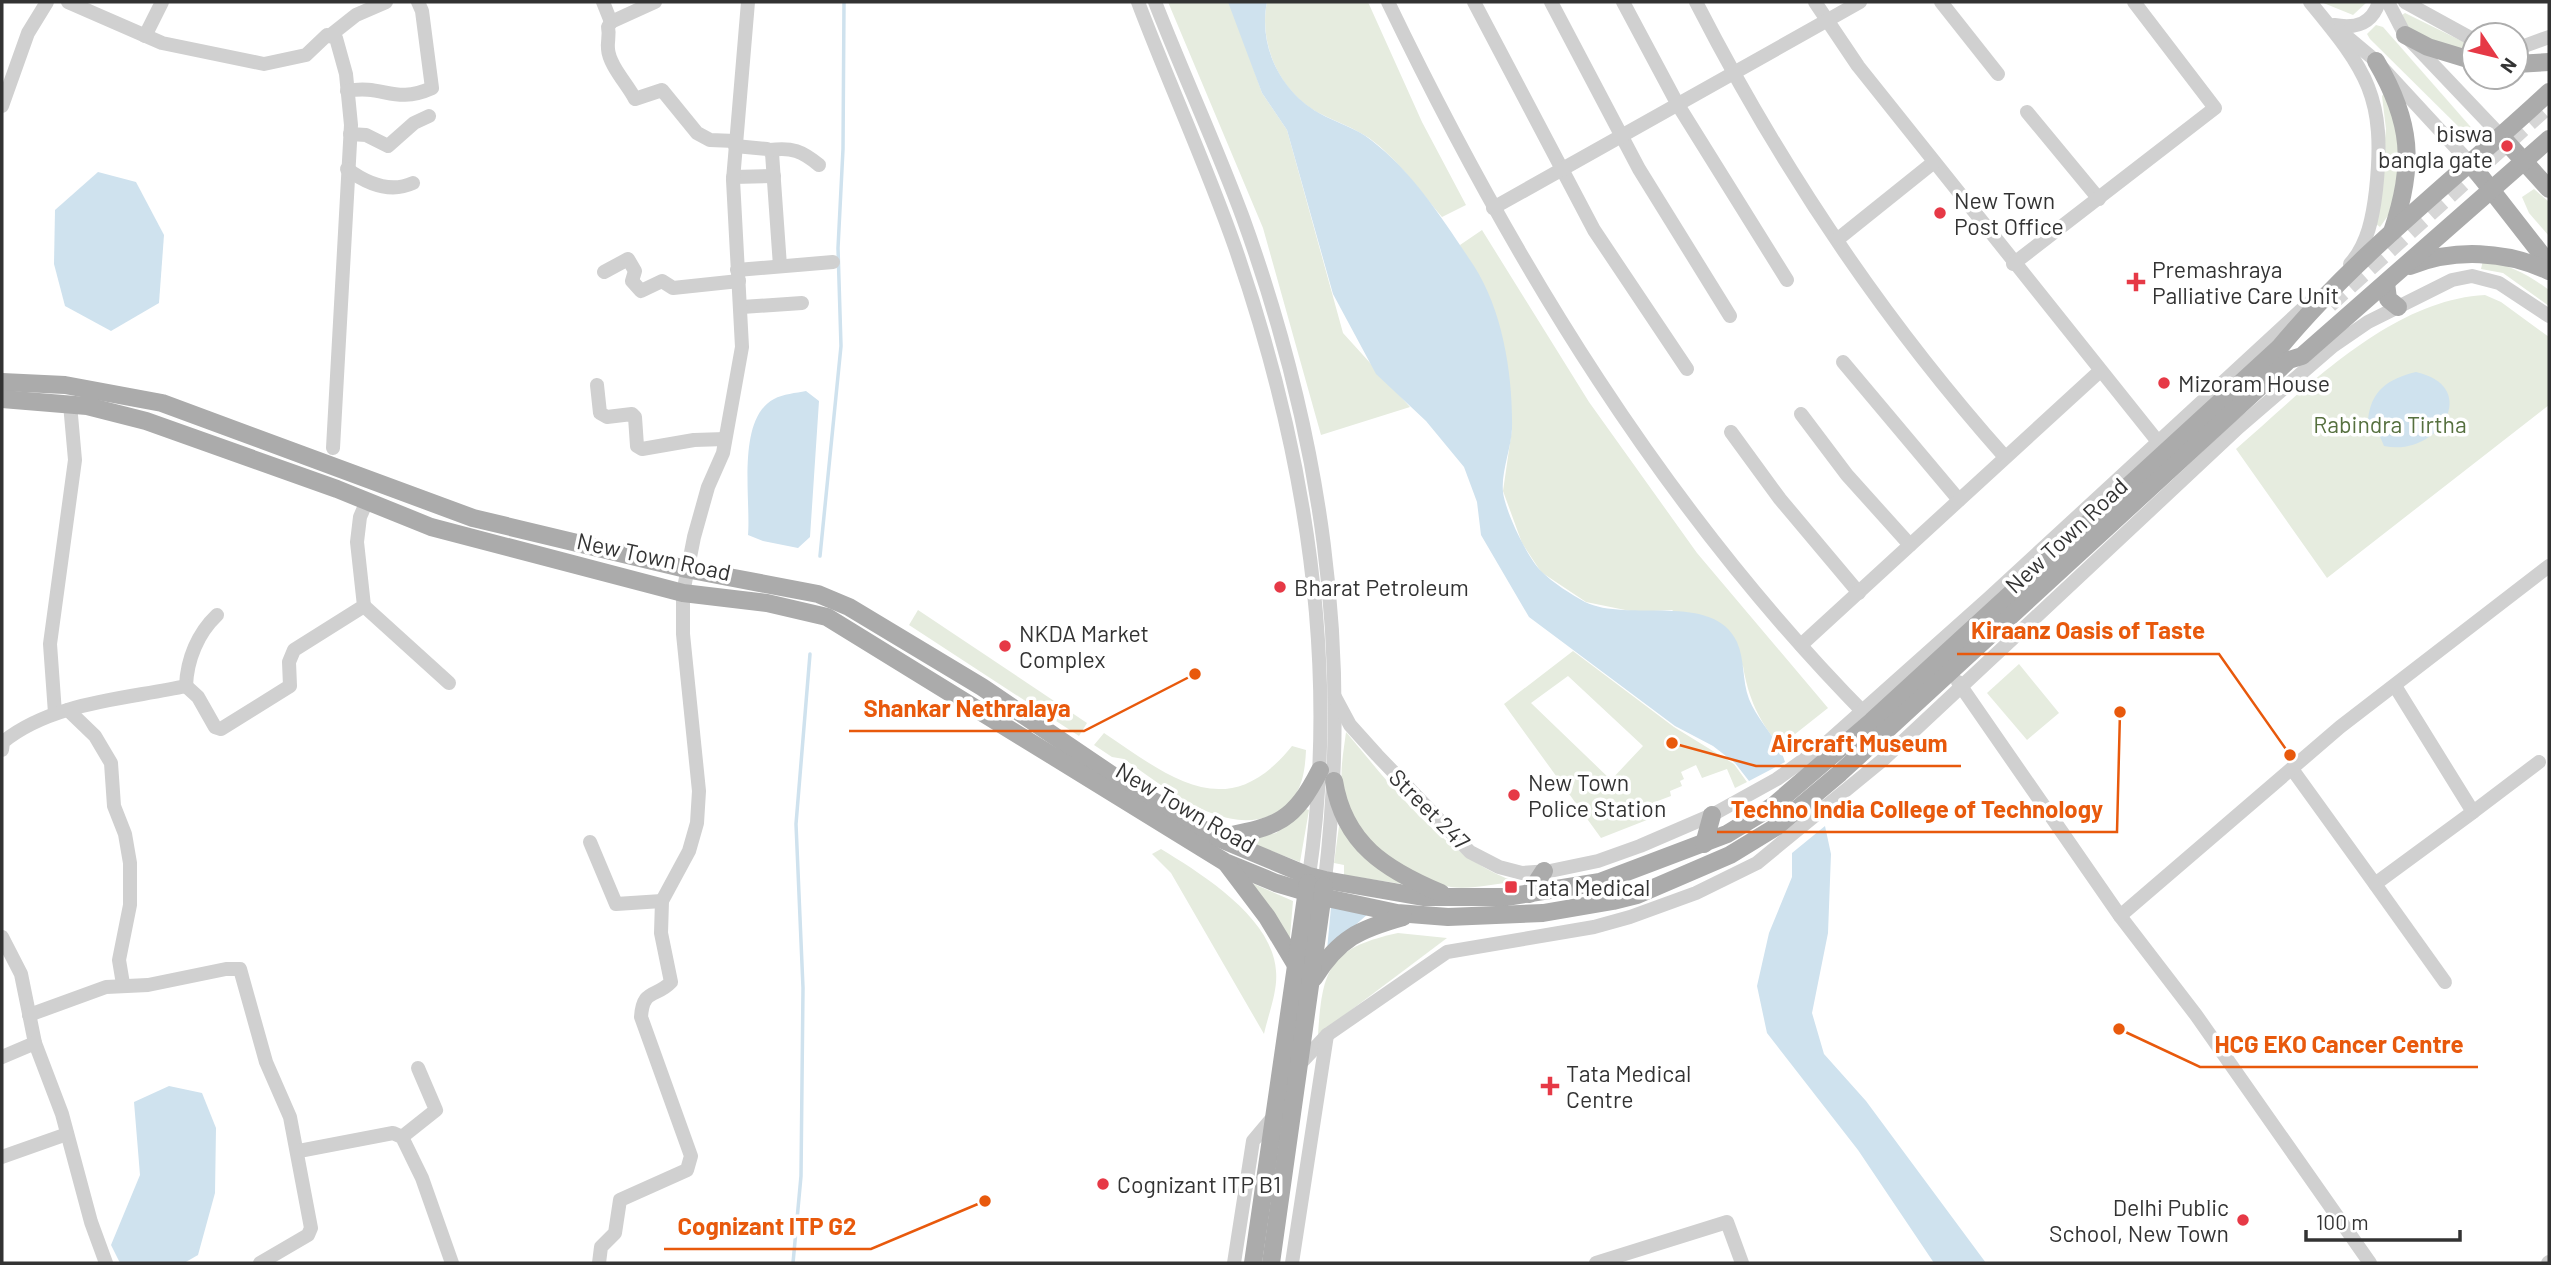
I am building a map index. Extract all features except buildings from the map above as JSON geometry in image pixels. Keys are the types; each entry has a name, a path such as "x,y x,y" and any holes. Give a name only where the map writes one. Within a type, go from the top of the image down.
{"main road":[{"path":"2405,35 2428,47 2460,57"},
{"path":"2376,61 2395,93 2407,150 2406,179 2390,235"},
{"path":"2530,63 2549,62"},
{"path":"2284,354 2306,316 2390,235 2549,92"},
{"path":"2501,136 2549,189"},
{"name":"New Town Road","path":"2,399 69,404 146,421 431,527 683,593 766,603 827,617 1225,862 1410,915 1448,917 1543,913 1637,895 1730,855 1797,810 1957,680 2284,354 2302,356 2549,139"},
{"path":"2471,164 2549,264"},
{"path":"2398,307 2388,299 2391,278 2427,260 2477,254 2510,258 2549,271"},
{"path":"1316,886 1451,898 1529,894 1600,882 1727,834 1773,806 1867,716 2162,447 2284,354 2311,330"},
{"name":"New Town Road","path":"2,382 65,385 162,403 474,518 708,574 818,594 849,607 982,687 1131,788 1217,838 1316,886"},
{"path":"1217,838 1261,829 1292,814 1327,776 1339,810 1367,849 1387,868 1451,898"},
{"path":"1704,844 1712,815"},
{"path":"1225,862 1267,916 1296,965"},
{"path":"1529,894 1544,872"},
{"path":"1253,1263 1296,965 1316,886"},
{"path":"1271,1263 1310,986 1316,886"},
{"path":"1310,986 1329,956 1348,938 1372,926 1410,915"}],"street":[{"path":"2,106 29,33 47,2"},
{"path":"68,2 99,13 162,43 264,64 306,55 314,44 356,16 386,2"},
{"path":"145,36 162,2"},
{"path":"348,90 373,88 402,97 432,89 422,11 418,2"},
{"path":"603,2 611,22"},
{"path":"655,2 611,22 608,27 611,40 608,51 616,72 624,78 635,99 662,90 697,133 710,139 735,144 770,150 788,148 804,152 819,165"},
{"path":"599,1263 601,1247 615,1233 620,1200 687,1170 691,1156 641,1017 644,999 671,982 661,933 662,901 689,851 697,823 699,791 683,634 683,593 686,569 708,487 725,439 742,347 742,307 733,177 748,2"},
{"path":"1138,2 1235,248 1260,325 1297,467 1316,610 1327,776"},
{"path":"1155,2 1243,218 1292,376 1313,464 1327,570 1335,697 1316,886"},
{"path":"1388,2 1461,151 1493,208 1565,330 1643,448 1801,645 1867,716"},
{"path":"1474,2 1615,263 1687,369"},
{"path":"1551,2 1666,216 1730,316"},
{"path":"1623,2 1678,105 1787,281"},
{"path":"1696,2 1734,75 1838,239 1944,384 2005,457"},
{"path":"1815,2 1858,66 2013,264 2162,447 2340,275 2365,242 2373,212 2380,157 2378,115 2363,74 2330,23"},
{"path":"1493,208 1860,2"},
{"path":"1941,2 1998,74"},
{"path":"2013,264 2216,108 2134,2"},
{"path":"2310,2 2330,23 2376,61 2471,164"},
{"path":"2330,23 2348,28 2363,24 2374,15 2379,2"},
{"path":"2388,2 2405,35 2501,136"},
{"path":"2405,2 2460,32"},
{"path":"332,34 336,38 348,90 350,134 333,448"},
{"path":"2530,44 2549,37"},
{"path":"2027,112 2099,199"},
{"path":"350,134 366,135 388,146 414,123 429,116"},
{"path":"770,150 780,266"},
{"path":"1838,239 1934,162"},
{"path":"347,169 371,185 398,187 413,183"},
{"path":"733,177 774,176"},
{"path":"604,272 628,259 635,271 632,281 641,291 660,281 673,288 780,266 834,262"},
{"path":"1297,1067 1327,1035 1447,952 1630,918 1729,879 1757,863 1817,817 1957,680 2291,382 2333,346 2368,322 2452,281 2472,276 2499,283 2549,316"},
{"path":"742,307 802,303"},
{"path":"1843,362 1959,499"},
{"path":"1801,645 2100,371"},
{"path":"597,385 603,416 628,413 635,417 639,447 725,439"},
{"path":"69,404 75,460 50,644 61,712 95,736 111,763 114,806 125,834 130,863 130,905 119,960 123,984"},
{"path":"1801,414 1847,475 1910,545"},
{"path":"1731,432 1780,499 1858,593"},
{"path":"1297,467 1313,464"},
{"path":"367,501 360,517 357,542 364,606 449,683"},
{"path":"2120,916 2340,727 2549,566"},
{"path":"217,615 199,638 186,672 186,685 198,698 215,727 221,729 290,686 292,680 289,662 294,650 364,606"},
{"path":"1957,680 2120,916 2235,1070 2370,1263"},
{"path":"2,750 3,742 14,733 61,712 186,685"},
{"path":"2395,686 2473,812"},
{"name":"Street 247","path":"1335,697 1350,725 1471,852 1499,867 1522,873 1544,872 1598,861 1712,815 1777,779 1867,716"},
{"path":"2375,884 2539,762"},
{"path":"2292,769 2445,982"},
{"path":"590,842 616,904 662,901"},
{"path":"2,937 21,974 35,1043 68,1134 91,1223 106,1263"},
{"path":"29,1015 80,993 123,984 148,985 226,969 240,969 266,1062 290,1117 299,1151 311,1227 308,1235 260,1263"},
{"path":"1292,1263 1327,1035"},
{"path":"2,1057 35,1043"},
{"path":"402,1137 436,1110 418,1068"},
{"path":"1234,1263 1253,1141 1275,1115"},
{"path":"299,1151 393,1133 402,1137 422,1178 452,1263"},
{"path":"2,1157 68,1134"},
{"path":"1596,1263 1727,1222 1742,1263"}],"green space":[{"path":"1168,2 1230,2 1262,93 1287,130 1343,333 1410,407 1321,435 1263,228"},
{"path":"1267,2 1368,2 1422,122 1466,205 1442,217 1408,175 1379,146 1357,131 1321,114 1294,94 1276,67 1270,51 1266,35"},
{"path":"2321,2 2367,2 2353,15"},
{"path":"2405,13 2460,40 2460,51 2415,32 2406,25 2402,15"},
{"path":"2376,25 2383,27 2476,133 2470,138 2370,39 2367,34"},
{"path":"2385,92 2402,141 2392,210 2380,227 2376,224 2386,129 2382,96"},
{"path":"2534,189 2549,202 2549,236 2529,213 2522,197"},
{"path":"1482,230 1589,402 1697,553 1828,708 1780,746 1756,709 1743,666 1672,610 1635,612 1586,602 1541,572 1522,543 1503,491 1512,429 1460,245"},
{"path":"2483,260 2510,267 2549,290 2549,306 2503,273 2481,269"},
{"name":"Rabindra Tirtha","path":"2485,295 2501,302 2549,337 2549,405 2327,578 2236,449 2320,376 2382,330 2416,313 2450,301"},
{"path":"918,610 1087,723 1079,736 909,625"},
{"path":"1573,651 1674,727 1734,764 1747,782 1735,788 1727,769 1702,778 1696,765 1681,772 1684,779 1680,781 1682,786 1670,791 1671,796 1647,805 1652,818 1601,838 1504,704","holes":["1568,676 1643,746 1611,780 1531,703"]},
{"path":"2019,664 2059,713 2027,740 1987,693"},
{"path":"1346,732 1422,819 1443,838 1490,871 1516,882 1451,887 1415,874 1381,852 1355,821 1347,804 1342,786"},
{"path":"1104,733 1175,778 1198,786 1221,789 1244,784 1268,771 1292,746 1306,750 1303,776 1297,792 1279,811 1259,819 1239,820 1218,816 1178,796 1124,759 1112,757 1094,745"},
{"path":"1306,809 1309,810 1300,862 1243,840 1276,833"},
{"path":"1339,826 1367,860 1402,884 1344,875 1344,865 1334,863"},
{"path":"1161,849 1215,885 1249,916 1263,933 1272,952 1276,971 1274,995 1264,1034 1171,873 1152,854"},
{"path":"1247,881 1293,901 1289,949"},
{"path":"1398,933 1447,938 1318,1035 1322,993 1334,965 1343,954 1357,946"}],"water":[{"path":"1228,2 1267,2 1265,18 1269,50 1283,80 1305,104 1365,136 1401,167 1440,215 1484,284 1499,323 1511,388 1512,429 1503,477 1503,492 1513,522 1536,566 1546,576 1585,602 1603,608 1690,612 1709,617 1726,626 1740,649 1749,699 1778,745 1785,762 1749,781 1735,763 1713,746 1675,726 1529,617 1481,535 1477,502 1464,467 1426,421 1376,374 1333,294 1287,130 1262,93"},
{"path":"98,172 136,182 164,235 159,303 111,331 65,306 54,264 55,210"},
{"path":"2416,372 2436,380 2447,392 2450,405 2445,419 2436,432 2421,442 2404,447 2384,446 2375,425 2368,420 2373,401 2389,382"},
{"path":"806,391 819,401 810,537 798,548 748,535 748,461 754,424 762,409 778,397"},
{"path":"1825,826 1831,854 1828,933 1812,1013 1824,1054 1866,1101 1986,1263 1934,1263 1858,1150 1767,1033 1757,986 1769,933 1792,877 1792,853"},
{"path":"1331,907 1369,913 1327,950"},
{"path":"169,1086 202,1093 216,1128 215,1193 198,1255 184,1263 120,1263 111,1245 140,1175 134,1102"}],"waterway":[{"path":"820,556 841,346 838,248 843,149 844,2"},
{"path":"793,1263 801,1176 803,988 796,824 810,654"}],"tunnel":[{"path":"2329,304 2549,104"}],"place":[{"name":"biswa bangla gate","path":"2507,146"},
{"name":"New Town Post Office","path":"1940,213"},
{"name":"Premashraya Palliative Care Unit","path":"2136,282"},
{"name":"Mizoram House","path":"2164,383"},
{"name":"Bharat Petroleum","path":"1280,587"},
{"name":"NKDA Market Complex","path":"1005,646"},
{"name":"Shankar Nethralaya","path":"1195,674"},
{"name":"Techno India College of Technology","path":"2120,712"},
{"name":"Aircraft Museum","path":"1672,743"},
{"name":"Kiraanz Oasis of Taste","path":"2290,755"},
{"name":"New Town Police Station","path":"1514,795"},
{"name":"Tata Medical","path":"1511,887"},
{"name":"HCG EKO Cancer Centre","path":"2119,1029"},
{"name":"Tata Medical Centre","path":"1550,1086"},
{"name":"Cognizant ITP B1","path":"1103,1184"},
{"name":"Cognizant ITP G2","path":"985,1201"},
{"name":"Delhi Public School, New Town","path":"2243,1220"}]}
